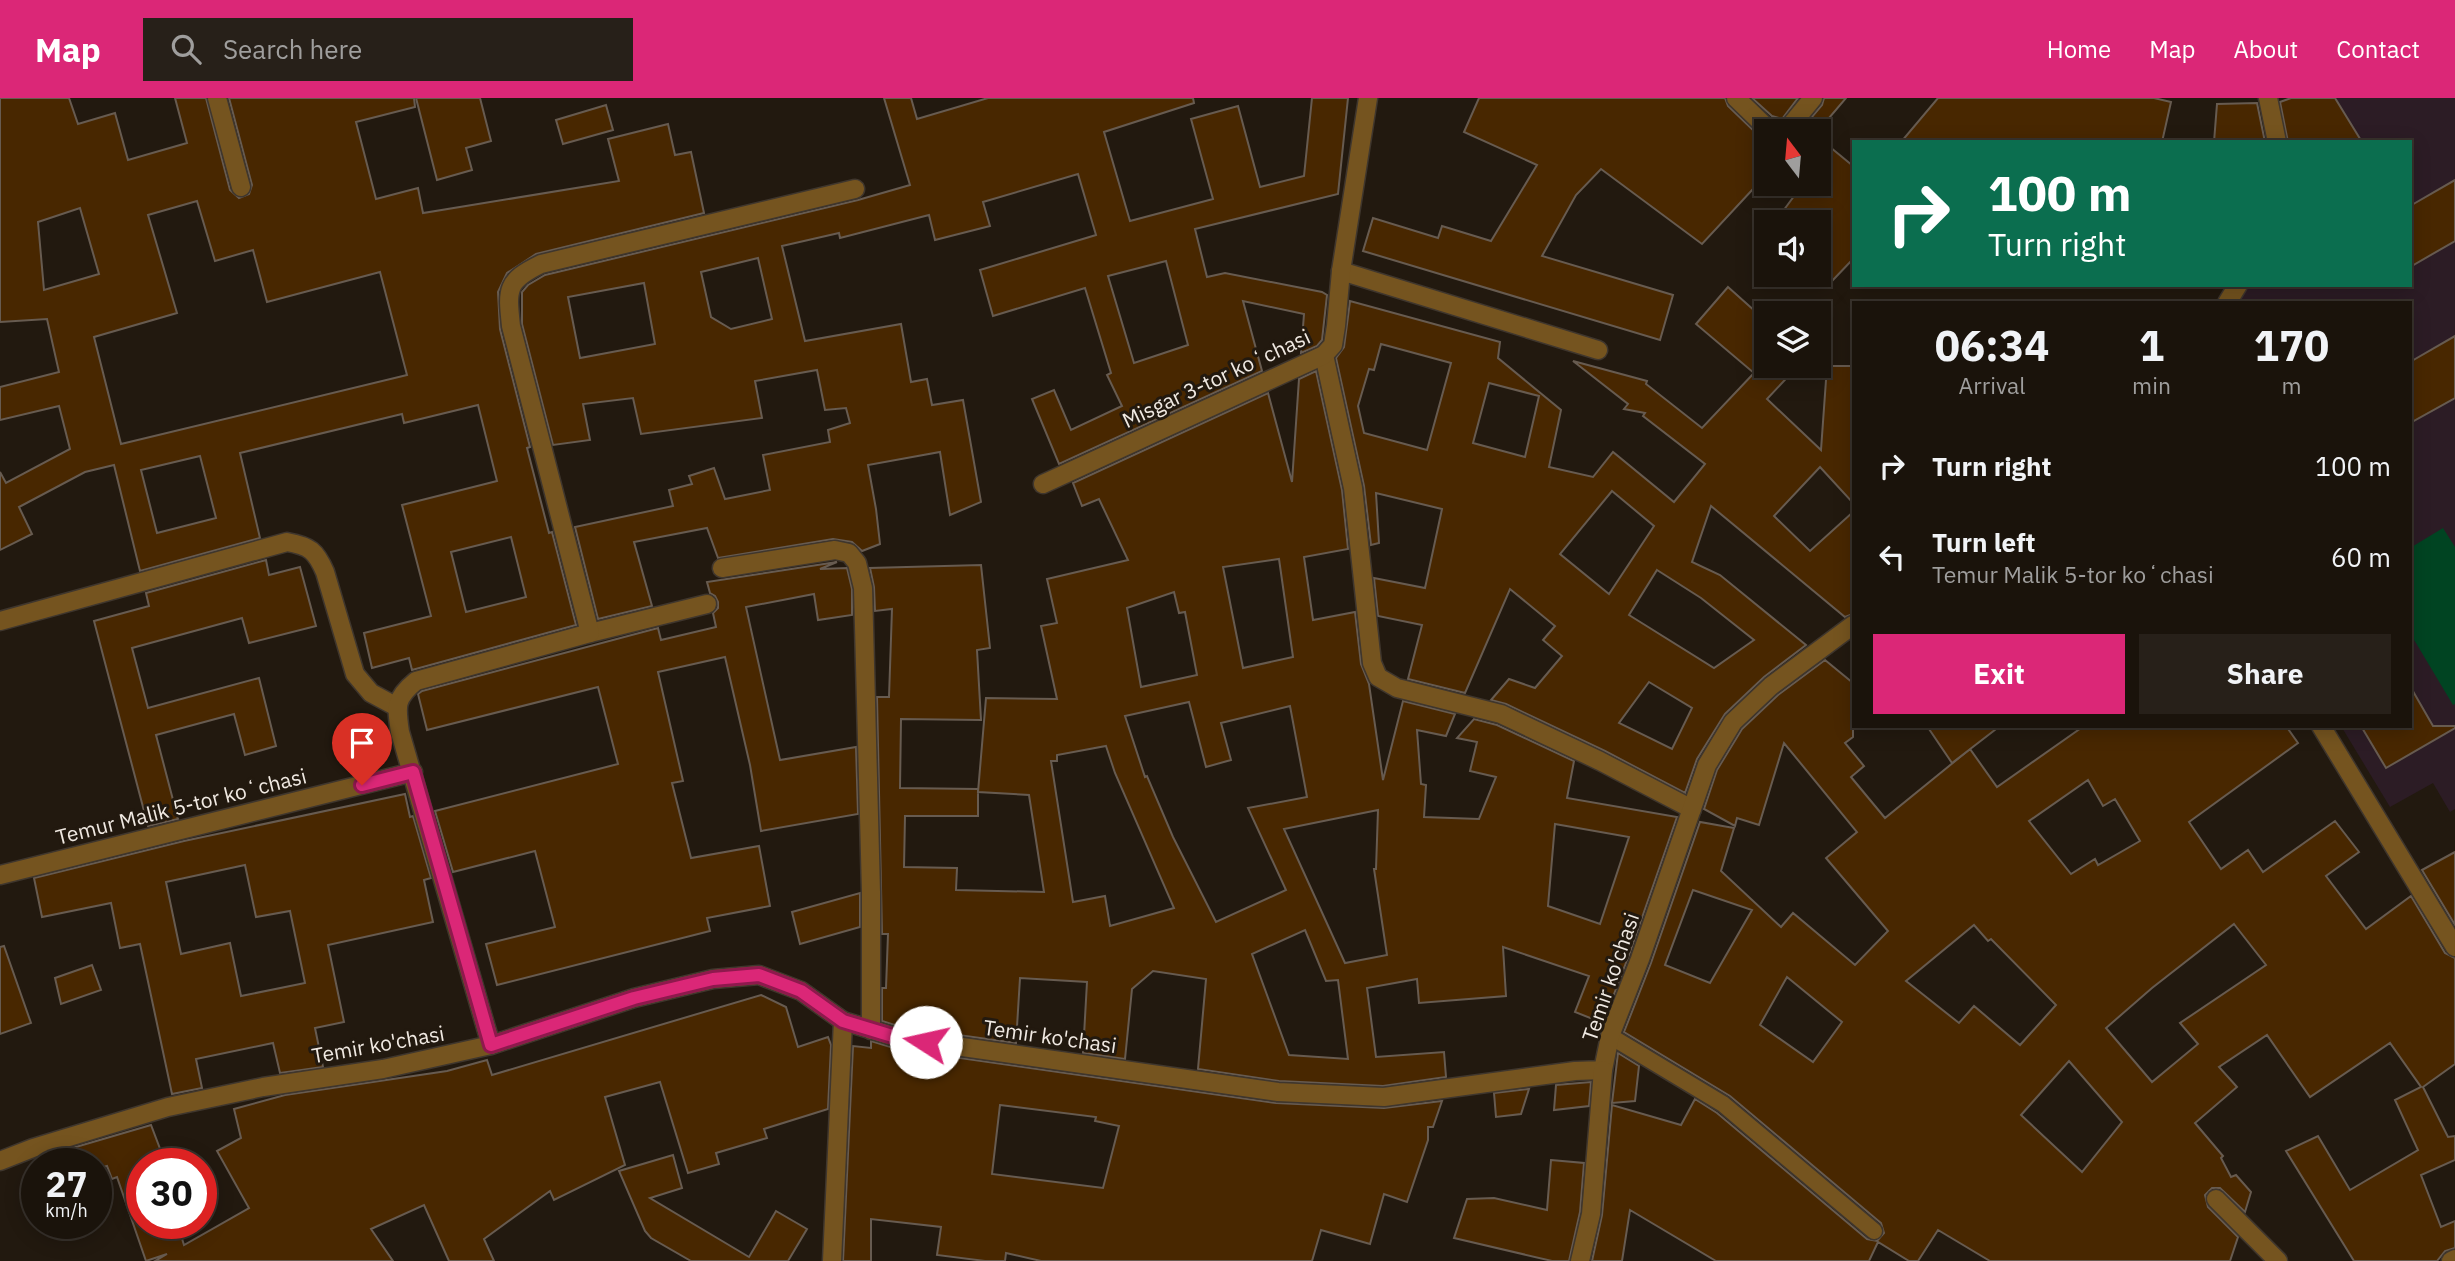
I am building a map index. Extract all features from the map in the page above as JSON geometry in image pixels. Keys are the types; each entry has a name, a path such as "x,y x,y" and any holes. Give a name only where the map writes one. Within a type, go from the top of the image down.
{"street":[{"path":"217,98 241,187"},
{"name":"Misgar 3-tor koʻchasi","path":"1043,484 1324,355 1333,345 1341,271 1368,98"},
{"path":"1736,98 1766,127 1786,131 1813,98"},
{"path":"2268,98 2277,140"},
{"path":"590,633 511,326 511,287 520,274 541,264 855,189"},
{"path":"1341,271 1598,350"},
{"path":"1324,355 1353,488 1372,663 1378,677 1397,688 1501,714 1601,761 1692,809"},
{"path":"0,621 287,542 304,545 318,556 326,572 355,674 371,693 397,707"},
{"path":"722,568 835,550 849,553 857,563 863,588 871,892 871,1030"},
{"path":"491,1045 400,732 397,707 402,692 416,681 707,604"},
{"name":"Temir ko'chasi","path":"0,1161 33,1148 168,1107 263,1087 383,1069 491,1045 634,998 713,979 759,975 801,991 843,1021 899,1038 1278,1092 1384,1097 1574,1071 1603,1070 1610,1037 1707,765 1733,722 1771,686 1852,626"},
{"path":"2322,728 2455,947"},
{"name":"Temur Malik 5-tor koʻchasi","path":"0,875 413,772"},
{"path":"832,1261 843,1021"},
{"path":"1580,1261 1591,1214 1603,1070"},
{"path":"2216,1199 2278,1261"}],"lane":[{"path":"1610,1037 1723,1104 1874,1231"}],"shaded area":[{"path":"2455,98 2455,809 2450,812 2433,783 2390,807 2342,728 2412,728 2412,301 2238,301 2248,287 2412,287 2412,140 2361,140 2335,99"}],"green space":[{"path":"2443,528 2455,547 2453,705 2412,636 2412,547"}],"building":[{"path":"0,98 69,98 78,124 115,113 128,160 187,143 175,98 206,98 230,190 239,198 249,194 252,185 229,98 414,98 415,107 356,122 376,199 418,188 423,213 619,181 608,139 668,124 675,155 691,152 704,213 536,254 507,273 498,292 500,329 530,447 527,448 576,625 412,670 409,658 372,668 364,633 431,616 402,505 497,481 478,405 404,423 402,414 240,453 260,538 140,571 114,465 85,472 19,507 32,534 0,550 0,472 6,483 70,449 59,406 0,420 0,387 59,372 47,319 0,322","holes":["197,201 215,261 253,250 267,302 380,272 407,375 121,444 94,337 177,313 148,215","80,208 99,274 44,290 38,222","200,456 216,518 157,533 141,470","511,537 526,597 466,612 451,552"]},
{"path":"416,98 480,98 491,141 466,148 472,170 437,180"},
{"path":"884,98 911,98 917,119 988,98 1193,98 1194,103 1104,132 1130,221 1213,199 1191,119 1238,106 1260,187 1304,176 1312,98 1348,98 1338,194 1195,229 1207,277 1225,273 1327,295 1322,340 1317,346 1301,353 1304,314 1243,301 1262,371 1059,464 1032,399 1054,390 1071,430 1122,406 1107,375 1111,373 1085,288 993,316 980,270 1096,235 1078,174 983,202 990,226 935,240 929,215 840,238 839,233 782,246 805,341 901,324 911,382 927,379 932,405 963,400 981,502 950,515 940,452 868,465 880,544 862,551 852,542 833,539 718,558 707,528 634,542 652,606 598,619 575,527 673,506 669,490 692,484 689,476 714,468 725,499 770,490 763,455 830,442 828,430 850,423 846,408 825,410 817,370 755,381 762,418 641,434 633,398 583,404 590,440 553,445 522,324 522,292 545,275 858,200 910,185","holes":["758,258 772,319 731,329 711,317 701,272","1166,261 1188,345 1134,363 1108,276","644,283 655,344 580,358 568,297"]},
{"path":"1479,98 1725,98 1728,106 1754,131 1754,188 1702,244 1601,169 1576,195 1542,256 1673,295 1660,340 1363,251 1373,218 1438,238 1442,226 1491,241 1537,165 1464,132"},
{"path":"1752,98 1798,98 1782,119 1772,116"},
{"path":"1824,98 1846,98 1828,119 1810,119 1822,105"},
{"path":"1938,98 2154,98 2171,102 2162,140 1903,140"},
{"path":"2291,98 2335,98 2361,140 2288,140 2280,102"},
{"path":"2257,103 2265,140 2214,140 2217,104"},
{"path":"606,105 613,130 563,144 556,120"},
{"path":"1831,148 1852,165 1852,260 1832,281 1831,210 1784,210 1794,196 1831,196"},
{"path":"2455,180 2455,241 2412,266 2412,205"},
{"path":"1728,287 1754,310 1754,373 1696,324"},
{"path":"1350,301 1500,342 1498,358 1561,410 1549,467 1593,477 1613,452 1674,502 1705,464 1643,416 1645,413 1624,409 1628,404 1573,361 1647,381 1646,384 1702,428 1754,373 1754,378 1787,378 1767,399 1821,450 1826,378 1831,378 1831,366 1852,366 1852,502 1820,467 1774,516 1810,551 1852,513 1852,614 1845,617 1711,506 1692,562 1720,575 1806,645 1764,677 1725,714 1697,759 1685,793 1605,751 1506,704 1491,700 1509,679 1535,688 1562,656 1543,640 1555,626 1510,589 1465,693 1408,679 1422,625 1378,616 1374,578 1425,588 1442,509 1376,493 1379,543 1371,545 1364,486 1336,358 1344,347","holes":["1381,344 1451,363 1427,450 1364,433 1358,406 1369,369 1374,370","1489,383 1539,396 1525,457 1473,443","1612,491 1654,526 1609,594 1560,554","1657,570 1701,598 1754,640 1714,668 1629,615","1649,682 1692,708 1672,749 1619,723"]},
{"path":"2455,336 2455,398 2412,422 2412,361"},
{"path":"1316,371 1342,490 1348,549 1304,557 1313,620 1355,612 1361,664 1369,684 1383,780 1403,701 1455,714 1446,736 1417,730 1421,784 1426,785 1424,817 1479,819 1496,777 1470,771 1477,742 1457,738 1474,719 1497,725 1574,761 1567,798 1677,817 1603,1023 1575,1012 1589,976 1503,947 1506,996 1419,1003 1417,979 1367,988 1376,1057 1444,1052 1446,1077 1383,1086 1279,1081 1198,1069 1206,979 1153,971 1132,989 1125,1059 1083,1053 1087,982 1020,978 1016,1043 901,1027 882,1021 882,988 886,988 888,934 882,934 877,697 889,697 892,609 875,611 870,568 981,565 990,648 977,650 981,720 901,719 900,788 978,789 978,792 986,698 1057,699 1041,626 1057,623 1047,579 1128,560 1099,499 1082,506 1073,483 1268,393 1292,482 1299,379","holes":["1279,559 1293,657 1243,668 1223,567","1174,592 1179,613 1185,612 1197,675 1141,687 1127,608","1189,702 1206,767 1231,760 1221,723 1290,706 1307,797 1248,808 1286,890 1216,922 1173,837 1147,776 1145,777 1125,716","1106,746 1115,773 1174,908 1110,926 1105,896 1073,902 1051,761 1057,761 1057,755","978,792 1029,795 1044,892 956,890 957,868 904,867 905,816 978,816","1378,810 1374,869 1387,955 1345,963 1284,829","1555,824 1629,837 1600,924 1548,906","1305,930 1326,981 1338,980 1348,1059 1289,1055 1252,954"]},
{"path":"266,560 269,575 300,567 316,626 249,643 242,618 132,648 148,708 259,678 276,746 245,755 234,714 156,735 178,819 148,826 94,621 149,606 146,593"},
{"path":"837,562 820,569 847,568 852,589 852,615 818,620 814,594 746,607 780,760 856,747 858,814 761,831 750,765 725,657 658,672 683,781 672,783 691,858 759,846 770,906 707,918 710,931 497,985 486,944 555,927 535,851 453,872 435,811 618,764 598,687 427,730 418,694 658,628 661,640 716,627 713,613 718,608 718,602 710,593 707,582"},
{"path":"1825,660 1852,682 1853,737 1845,743 1864,766 1851,777 1885,818 1970,749 1997,787 2081,728 2287,728 2298,743 2189,822 2221,869 2248,850 2263,872 2335,821 2359,852 2326,876 2366,929 2411,896 2445,953 2455,958 2455,1064 2423,1087 2448,1137 2455,1136 2455,1160 2421,1175 2441,1227 2455,1221 2455,1248 2445,1251 2437,1261 2354,1261 2286,1151 2318,1136 2350,1190 2418,1150 2395,1100 2421,1087 2390,1043 2310,1097 2267,1035 2219,1067 2237,1087 2195,1123 2223,1156 2221,1158 2231,1177 2236,1175 2251,1192 2245,1212 2220,1188 2212,1188 2205,1195 2208,1207 2238,1237 2230,1261 1990,1261 1938,1230 1918,1261 1909,1261 1878,1242 1869,1261 1716,1261 1630,1210 1622,1261 1592,1261 1602,1215 1612,1105 1681,1125 1695,1099 1717,1113 1867,1239 1877,1241 1884,1233 1881,1223 1730,1096 1624,1032 1700,822 1734,828 1721,871 1781,927 1793,913 1855,965 1888,931 1826,858 1857,832 1784,743 1759,825 1737,818 1735,826 1704,809 1717,770 1742,729 1778,695","holes":["2088,780 2103,806 2115,799 2140,841 2098,865 2095,859 2071,874 2029,821","1693,890 1752,910 1710,983 1665,965","2234,924 2266,965 2180,1023 2198,1044 2152,1082 2106,1028","1974,925 2056,1005 2020,1045 1974,1006 1959,1023 1906,981","1787,977 1842,1022 1813,1062 1760,1025","2069,1061 2122,1122 2082,1172 2021,1115"]},
{"path":"2412,689 2433,726 2455,728 2386,768 2362,728 2412,728"},
{"path":"1928,728 1997,728 1952,763"},
{"path":"405,794 431,878 424,880 433,922 328,945 344,1022 315,1028 323,1067 280,1073 273,1043 196,1059 202,1088 172,1094 140,944 120,948 111,903 42,917 34,878 184,841","holes":["245,865 256,917 290,911 305,983 241,996 230,943 181,954 166,882"]},
{"path":"2455,852 2455,925 2422,870"},
{"path":"860,893 860,927 800,944 792,912"},
{"path":"4,946 31,1023 0,1034 0,947"},
{"path":"92,965 101,990 61,1004 55,978"},
{"path":"761,995 786,1007 798,1047 828,1037 831,1045 828,1109 764,1129 767,1138 716,1153 719,1164 688,1173 660,1082 605,1097 625,1165 554,1200 550,1191 484,1239 494,1261 449,1261 424,1205 371,1229 393,1261 155,1261 167,1254 146,1261 138,1239 182,1239 184,1245 195,1239 217,1239 217,1226 249,1208 217,1151 241,1138 234,1109 285,1095 447,1071 487,1060 492,1075"},
{"path":"871,1041 897,1049 1276,1103 1384,1108 1442,1101 1433,1127 1428,1127 1428,1140 1407,1202 1384,1194 1370,1244 1321,1230 1312,1261 1041,1261 1006,1253 1005,1261 985,1261 937,1255 941,1227 871,1219 871,1261 843,1261 853,1046 871,1048","holes":["1000,1105 1096,1117 1095,1121 1119,1126 1103,1188 992,1174"]},
{"path":"1618,1053 1639,1066 1635,1101 1612,1103"},
{"path":"1591,1082 1589,1106 1554,1110 1556,1085"},
{"path":"1529,1089 1521,1114 1496,1117 1494,1093"},
{"path":"151,1125 160,1148 126,1148 126,1203 117,1177 112,1179 112,1148 72,1148"},
{"path":"673,1155 682,1188 650,1198 749,1257 776,1211 807,1229 788,1261 691,1261 651,1238 645,1231 619,1171"},
{"path":"1551,1160 1584,1163 1580,1212 1569,1261 1552,1261 1454,1238 1467,1199 1494,1198 1547,1210"}],"route":[{"path":"362,785 413,772 491,1045 634,998 713,979 759,975 801,991 843,1021 899,1038 926,1042"}]}
